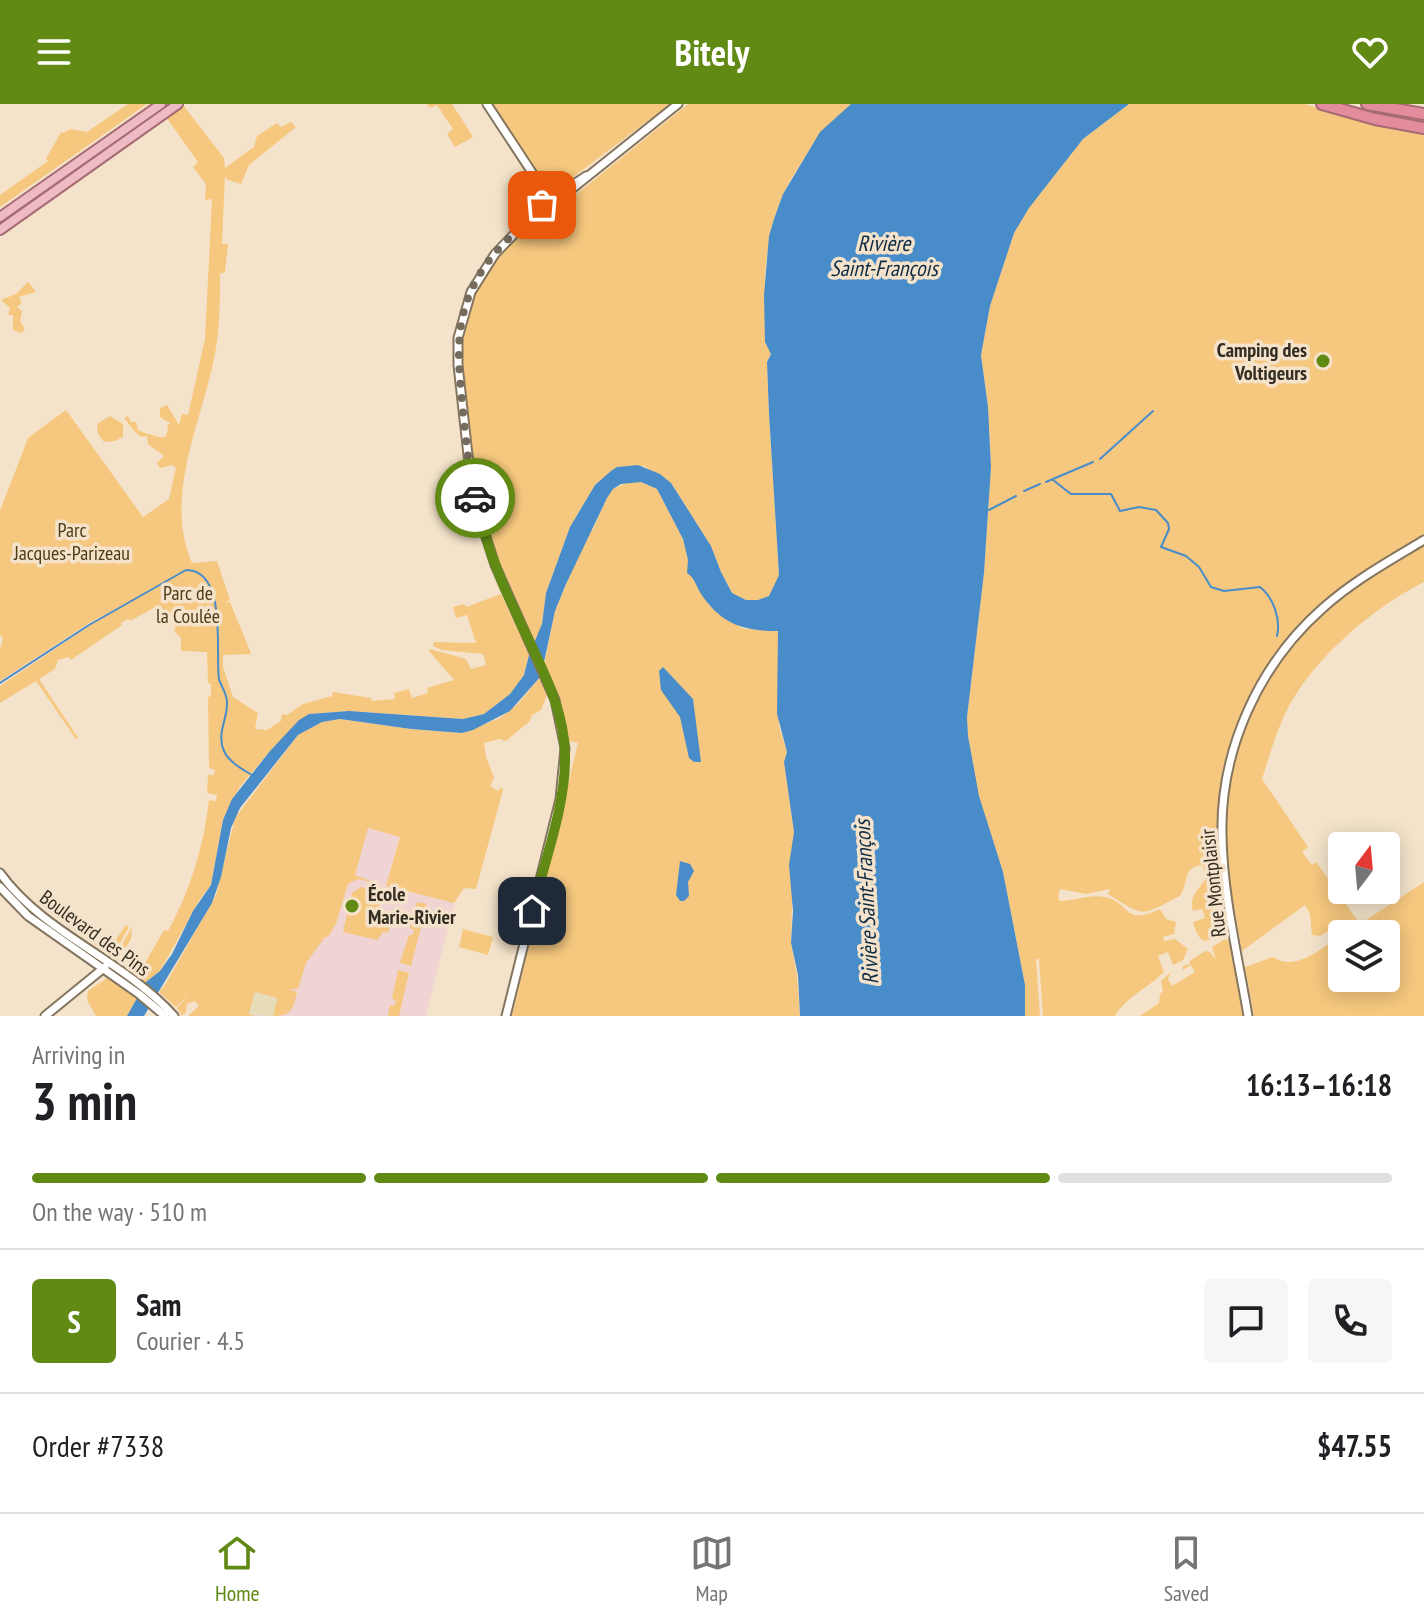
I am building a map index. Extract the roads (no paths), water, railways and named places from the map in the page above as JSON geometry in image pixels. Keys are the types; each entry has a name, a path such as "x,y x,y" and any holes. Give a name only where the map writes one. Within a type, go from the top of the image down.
{"highway":[{"path":"1322,104 1424,128"},
{"path":"1367,104 1424,114"}],"main road":[{"path":"0,217 161,104"},
{"path":"0,230 178,104"}],"street":[{"path":"487,104 552,202"},
{"path":"506,1016 564,782 565,755 562,726 550,688 491,555 476,502 457,351 463,315 473,288 495,254 523,226 678,104"},
{"name":"Rue Montplaisir","path":"1248,1016 1226,881 1222,825 1228,772 1244,720 1271,667 1314,616 1342,592 1424,540"},
{"name":"Boulevard des Pins","path":"0,873 32,908 174,1016"},
{"name":"Boulevard des Pins","path":"0,887 28,916 106,965"},
{"path":"45,1016 106,965"},
{"name":"Boulevard des Pins","path":"156,1003 165,1016"}],"water":[{"name":"Rivière Saint-François","path":"851,104 1129,104 1083,139 1029,208 1014,233 990,306 981,355 991,467 984,573 967,717 968,736 979,796 1003,872 1025,985 1025,1016 800,1016 798,975 791,943 793,911 789,865 794,832 784,762 787,752 777,714 778,631 744,627 717,613 687,573 688,560 683,539 657,489 641,482 621,484 607,498 555,611 541,676 510,711 462,733 340,719 322,722 298,735 240,808 231,828 212,903 144,1016 127,1016 146,982 160,971 172,954 193,911 211,885 223,820 232,799 299,720 309,714 349,711 463,719 484,714 510,694 524,675 542,624 546,593 570,527 595,485 617,467 638,465 660,474 671,483 711,546 732,593 746,600 769,596 779,575 767,362 771,354 765,342 764,295 769,236 783,194 820,132"},
{"path":"663,667 693,699 701,762 689,758 680,717 661,690 659,671"},
{"path":"680,861 690,864 694,871 688,882 689,896 684,901 676,895"}],"waterway":[{"path":"1100,459 1153,411"},
{"path":"1046,482 1093,462"},
{"path":"1053,480 1071,494 1111,494 1120,511 1139,507 1156,510 1168,523 1169,529 1161,547 1186,556 1199,567 1211,587 1224,591 1260,587 1265,591 1277,616 1277,636"},
{"path":"1024,491 1040,484"},
{"path":"989,510 1016,496"},
{"path":"0,683 89,625 186,570 199,574 208,583 217,614 219,679 227,702 222,744 229,759 252,775"}],"place":[{"name":"Camping des Voltigeurs","path":"1323,361"},
{"name":"École Marie-Rivier","path":"352,906"}],"park label":[{"name":"Parc Jacques-Parizeau","path":"72,542"},
{"name":"Parc de la Coulée","path":"188,604"}]}
